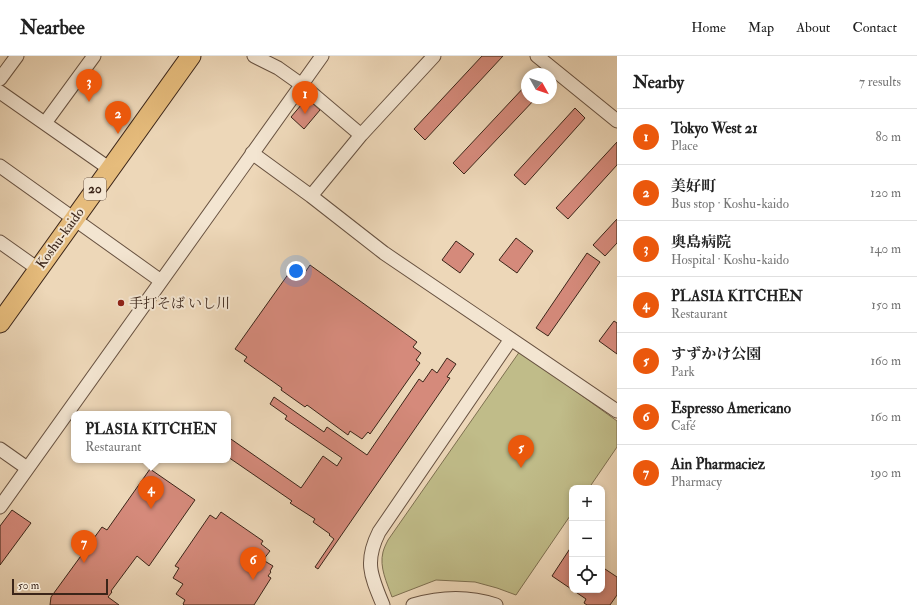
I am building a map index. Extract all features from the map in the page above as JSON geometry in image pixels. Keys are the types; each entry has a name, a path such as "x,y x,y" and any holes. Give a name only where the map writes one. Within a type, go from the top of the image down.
{"highway":[{"name":"Koshu-kaido","path":"0,323 191,56"}],"street":[{"path":"0,79 17,56"},
{"path":"44,124 94,56"},
{"path":"254,56 271,60 278,68 302,85 361,135"},
{"path":"0,507 322,56"},
{"path":"311,196 361,135 434,56"},
{"path":"538,56 617,121"},
{"path":"0,92 110,169"},
{"path":"252,153 311,196 384,253 617,411"},
{"path":"0,166 161,281"},
{"path":"0,242 38,270"},
{"path":"383,605 370,570 370,558 374,542 379,532 511,339"},
{"path":"0,449 27,468"},
{"path":"413,605 448,598 475,600 496,605"}],"shaded area":[{"path":"520,351 617,421 617,447 591,485 569,485 569,517 516,595 475,582 436,580 392,597 384,575 382,563 384,548 388,540"}],"building":[{"path":"482,56 503,56 425,140 414,129"},
{"path":"521,90 521,104 530,104 464,174 453,163"},
{"path":"307,98 320,110 304,129 291,117"},
{"path":"575,108 585,118 525,185 514,175"},
{"path":"617,142 617,165 568,219 556,208"},
{"path":"617,219 617,243 605,256 593,245"},
{"path":"516,238 533,251 517,273 499,260"},
{"path":"456,241 474,254 460,273 442,260"},
{"path":"587,253 600,262 548,336 536,328"},
{"path":"310,265 417,342 413,347 421,353 416,360 420,363 370,434 368,432 362,439 350,431 348,435 307,405 305,407 281,390 282,388 244,361 247,357 235,349 294,266 304,274"},
{"path":"614,321 617,323 617,354 599,341"},
{"path":"447,358 456,364 447,377 450,378 318,569 315,567 334,539 329,535 330,534 313,522 315,519 290,503 292,501 231,459 231,439 301,488 323,456 337,466 342,458 285,419 287,416 270,404 274,397 324,432 327,427 367,455 419,379 423,382 432,369 437,373"},
{"path":"150,469 195,500 149,566 137,556 108,597 119,605 50,605 51,597 102,527 107,530"},
{"path":"12,510 31,523 0,565 0,526"},
{"path":"221,512 263,541 261,544 270,551 263,560 273,566 268,576 271,578 254,605 184,605 185,600 176,594 183,584 173,578 179,568 175,566 210,515 216,519"},
{"path":"569,550 569,588 552,576"},
{"path":"605,569 617,577 617,595 610,605 587,605 584,603 586,599 577,593 605,593"}],"place":[{"name":"奥島病院","path":"89,102"},
{"name":"Tokyo West 21","path":"305,114"},
{"name":"美好町","path":"118,134"},
{"name":"手打そば いし川","path":"121,303"},
{"name":"すずかけ公園","path":"521,468"},
{"name":"PLASIA KITCHEN","path":"151,509"},
{"name":"Ain Pharmaciez","path":"84,563"},
{"name":"Espresso Americano","path":"253,580"}]}
